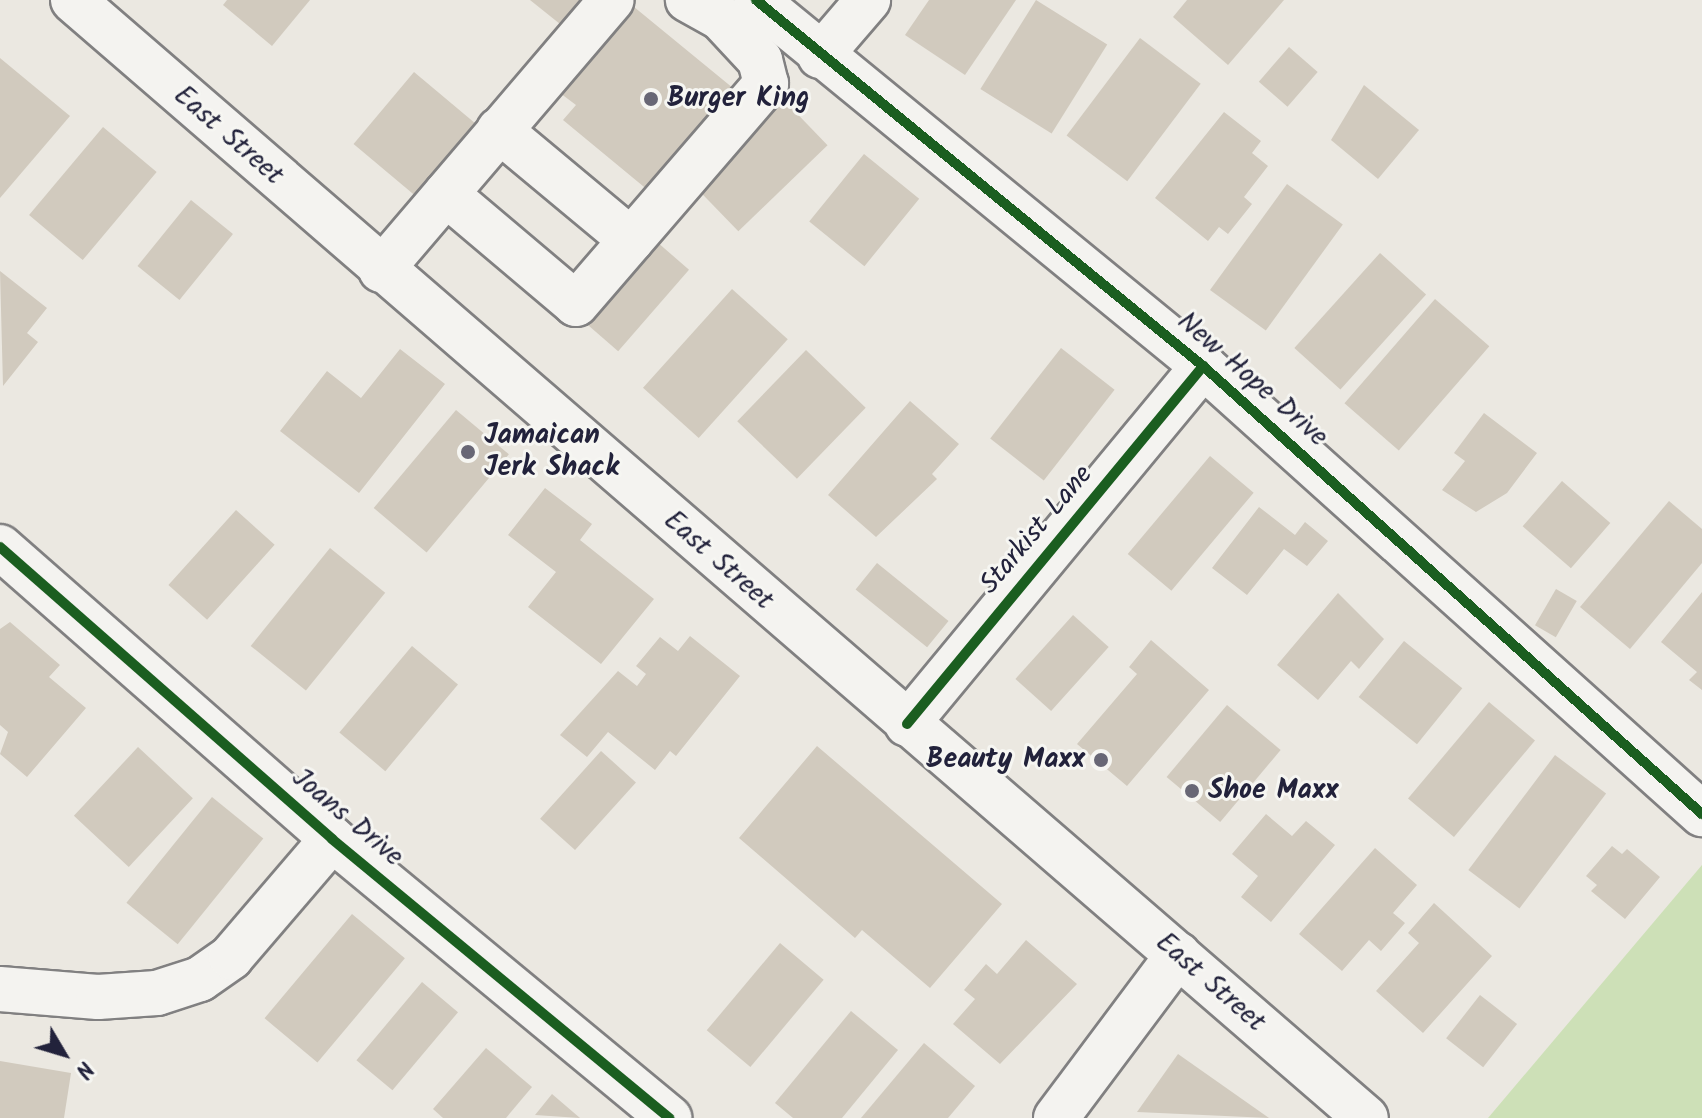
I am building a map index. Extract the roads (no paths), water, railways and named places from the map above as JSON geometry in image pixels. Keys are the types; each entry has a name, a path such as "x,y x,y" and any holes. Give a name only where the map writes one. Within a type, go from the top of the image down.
{"street":[{"name":"East Street","path":"73,0 381,270 1366,1118"},
{"path":"381,270 612,0"},
{"path":"446,194 576,304 766,84 760,60 721,18 688,0"},
{"name":"New Hope Drive","path":"756,0 820,56 1203,366 1702,814"},
{"path":"820,56 868,0"},
{"path":"499,130 631,240"},
{"name":"Starkist Lane","path":"907,724 1203,366"},
{"name":"Joans Drive","path":"0,547 332,839 669,1118"},
{"path":"0,989 98,997 200,979 231,957 332,839"},
{"path":"1056,1118 1178,955"}],"place":[{"name":"Burger King","path":"651,99"},
{"name":"Jamaican Jerk Shack","path":"468,452"},
{"name":"Beauty Maxx","path":"1101,760"},
{"name":"Shoe Maxx","path":"1192,791"}]}
